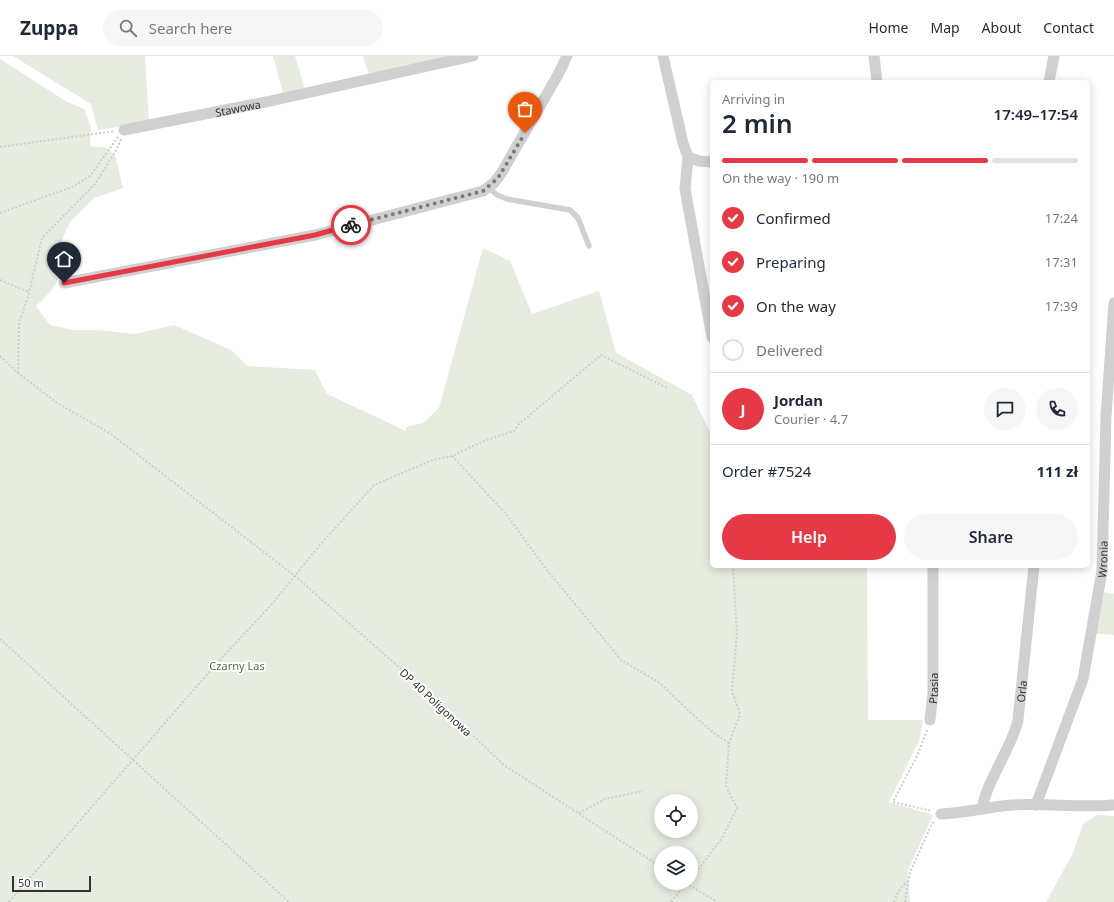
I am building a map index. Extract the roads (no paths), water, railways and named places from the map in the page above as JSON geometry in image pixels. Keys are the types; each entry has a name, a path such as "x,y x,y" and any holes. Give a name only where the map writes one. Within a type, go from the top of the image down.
{"street":[{"name":"Stawowa","path":"124,130 266,102 473,56"},
{"path":"64,283 315,235 470,196 489,188 502,172 547,95 567,56"},
{"path":"663,56 683,143 688,157 685,189 710,326"},
{"path":"874,56 877,80"},
{"path":"1049,80 1054,56"},
{"path":"688,157 699,161 710,162"},
{"name":"Wronia","path":"1036,806 1082,679 1102,571 1106,416 1114,302"},
{"name":"Ptasia","path":"930,720 933,693 933,568"},
{"name":"Orla","path":"983,809 985,796 1012,741 1018,720 1034,568"},
{"path":"941,814 966,813 1013,805 1088,807 1114,805"}],"lane":[{"path":"489,188 497,195 507,199 570,210 578,218 588,246"}],"park label":[{"name":"Czarny Las","path":"237,665"}]}
